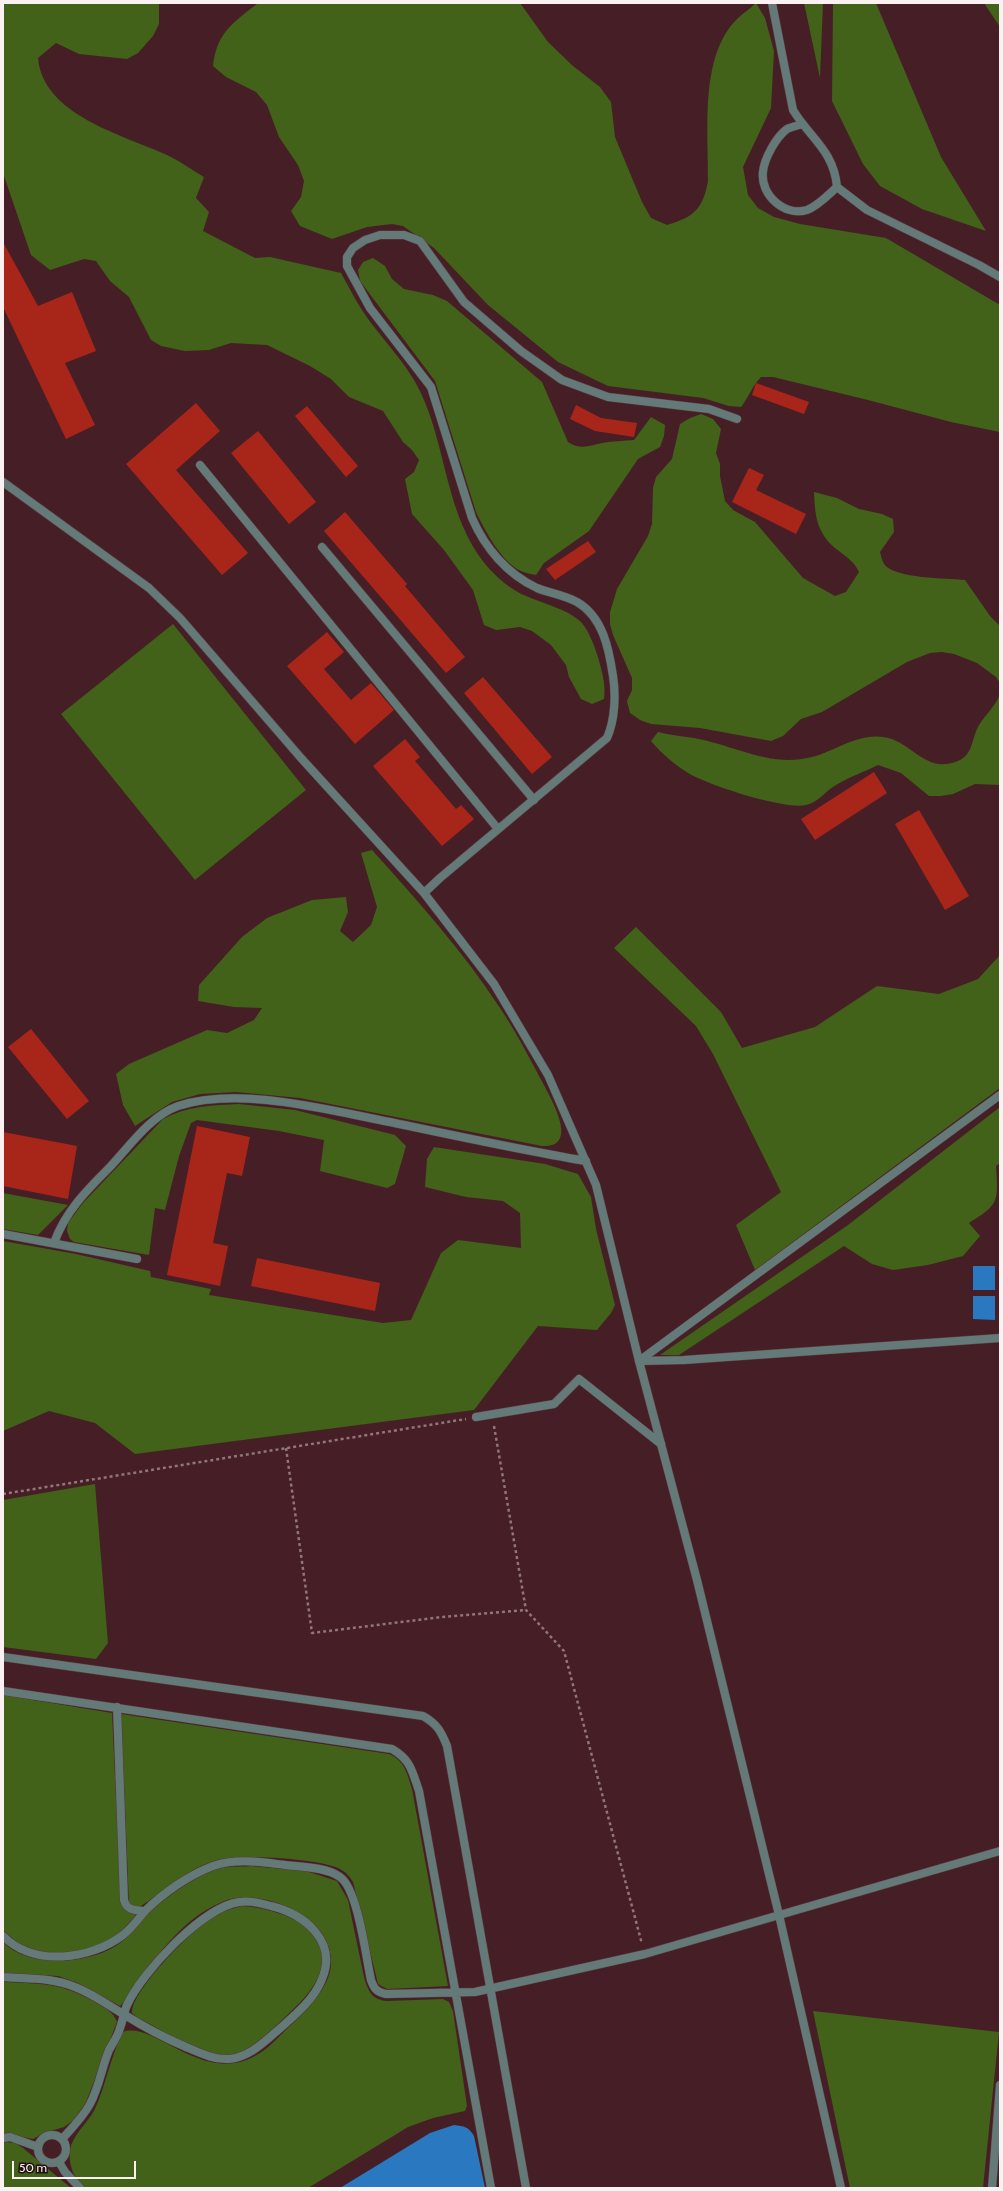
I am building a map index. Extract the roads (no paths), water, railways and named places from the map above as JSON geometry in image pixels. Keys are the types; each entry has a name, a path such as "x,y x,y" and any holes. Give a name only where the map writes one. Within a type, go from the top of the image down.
{"street":[{"path":"772,3 793,110 802,124 820,143 829,158 836,173 837,187 867,210 980,265 1000,277"},
{"path":"802,124 787,129 768,155 762,172 764,186 772,199 782,208 794,211 807,209 837,187"},
{"path":"424,893 498,829 608,738 612,727 614,682 606,641 600,626 589,612 577,602 537,588 518,577 494,556 480,536 472,518 431,388 370,308 347,266 347,257 353,248 365,240 380,235 404,234 420,241 464,302 521,351 562,380 608,397 709,409 738,419"},
{"path":"200,464 498,829"},
{"path":"4,484 138,580 180,618 301,758 424,893 494,984 548,1075 596,1185 639,1361 697,1580 779,1915 841,2188"},
{"path":"322,547 534,800"},
{"path":"639,1361 1000,1095"},
{"path":"54,1243 61,1224 76,1202 153,1122 177,1107 202,1100 238,1099 298,1104 586,1161"},
{"path":"3,1234 137,1259"},
{"path":"639,1361 684,1360 1000,1338"},
{"path":"476,1417 554,1404 579,1379 661,1444"},
{"path":"3,1657 423,1716 434,1722 441,1729 447,1746 526,2188"},
{"path":"3,1691 392,1749 403,1755 411,1766 419,1791 457,1993 491,2188"},
{"path":"117,1707 124,1900 125,1906 130,1910 145,1911"},
{"path":"3,1936 11,1944 28,1952 46,1956 68,1956 96,1950 111,1943 124,1934 145,1911 180,1884 213,1866 225,1862 253,1861 331,1872 341,1877 347,1884 354,1899 374,1988 379,1993 475,1992 645,1954 1000,1851"},
{"path":"3,1977 58,1980 76,1987 109,2004 124,2015 162,2036 208,2057 226,2059 236,2058 251,2052 265,2042 299,2012 313,1994 322,1978 326,1964 323,1943 316,1930 305,1921 273,1906 255,1902 239,1902 221,1908 193,1926 171,1947 134,1993 124,2015 90,2104 62,2140"},
{"path":"992,2188 1000,2085"},
{"path":"45,2136 57,2136 62,2140 66,2151 59,2162 47,2162 41,2159 38,2147 45,2136"},
{"path":"3,2138 10,2137 38,2147"},
{"path":"59,2162 65,2172 80,2188"}],"water":[{"path":"973,1266 995,1266 995,1290 973,1290"},
{"path":"973,1296 995,1296 995,1320 973,1319"},
{"path":"454,2125 466,2128 474,2136 485,2188 340,2188 430,2133"}]}
